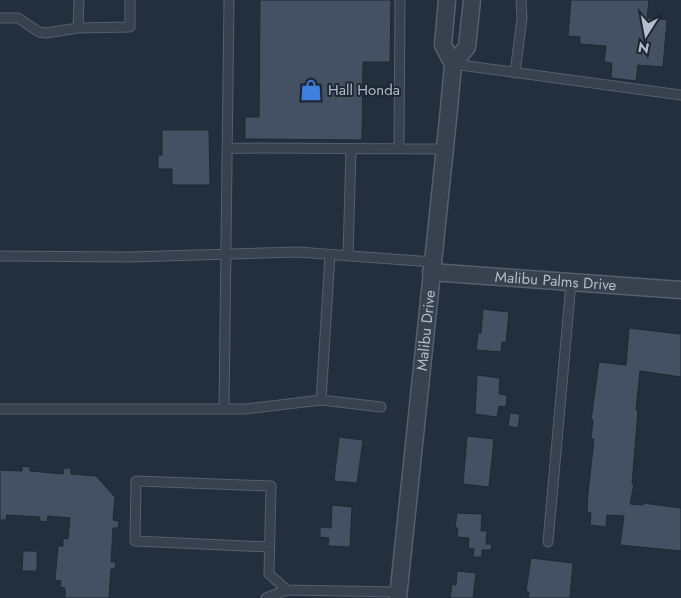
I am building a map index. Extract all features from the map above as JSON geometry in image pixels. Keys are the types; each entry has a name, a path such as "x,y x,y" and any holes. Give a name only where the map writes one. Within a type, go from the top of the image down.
{"street":[{"name":"Malibu Drive","path":"399,595 452,64 443,45 447,0"},
{"path":"452,64 467,47 472,0"},
{"name":"Malibu Palms Drive","path":"432,267 571,283 681,290"}],"lane":[{"path":"78,28 79,0"},
{"path":"0,18 18,18 39,32 46,33 78,28 130,27 130,0"},
{"path":"224,409 229,0"},
{"path":"399,149 400,0"},
{"path":"515,72 522,18 521,0"},
{"path":"452,64 681,95"},
{"path":"228,148 445,149"},
{"path":"348,256 351,149"},
{"path":"0,256 130,257 298,252 348,256 432,267"},
{"path":"321,400 330,255"},
{"path":"548,542 571,283"},
{"path":"0,408 245,409 321,400 381,407"},
{"path":"269,547 134,541 136,481 271,486 269,574 287,590"},
{"path":"266,598 287,590 399,595"}],"building":[{"name":"Hall Honda","path":"260,0 391,0 390,62 363,62 362,140 245,139 245,117 259,117"},
{"path":"571,0 649,0 647,18 667,20 663,67 638,65 636,81 611,78 612,63 604,62 606,46 580,44 580,37 568,36"},
{"path":"162,130 209,130 210,185 172,185 172,169 158,169 158,155 162,155"},
{"path":"483,309 509,312 506,343 502,342 501,352 476,350 478,333 481,333"},
{"path":"629,328 680,334 681,332 681,377 640,371 632,484 634,484 630,504 643,505 643,503 681,508 681,551 620,545 624,516 607,515 606,527 590,525 591,513 587,512 594,439 591,439 593,420 591,420 599,362 626,365"},
{"path":"477,375 500,378 499,394 507,395 506,407 499,406 497,417 475,414"},
{"path":"510,413 520,414 518,428 508,426"},
{"path":"467,436 494,439 489,487 463,484"},
{"path":"339,437 363,440 357,483 334,481"},
{"path":"22,466 30,467 30,471 63,474 64,468 71,468 71,474 96,476 115,497 113,520 119,521 118,528 113,528 111,562 116,562 115,569 111,569 109,598 65,598 65,588 60,587 61,581 55,580 58,546 63,546 63,538 68,539 70,518 48,516 47,522 39,521 40,517 7,515 6,520 0,520 0,470 22,471"},
{"path":"332,505 352,507 350,547 328,546 329,538 320,537 320,527 331,528"},
{"path":"457,513 482,514 481,531 487,531 486,544 492,544 491,550 482,550 482,557 473,557 474,549 468,548 469,538 457,537 458,528 455,528"},
{"path":"23,551 37,551 37,571 22,571"},
{"path":"531,558 573,563 570,598 528,598 529,592 526,591"},
{"path":"457,571 476,573 473,598 450,598 452,584 456,585"}],"place":[{"name":"Hall Honda","path":"311,90"}]}
